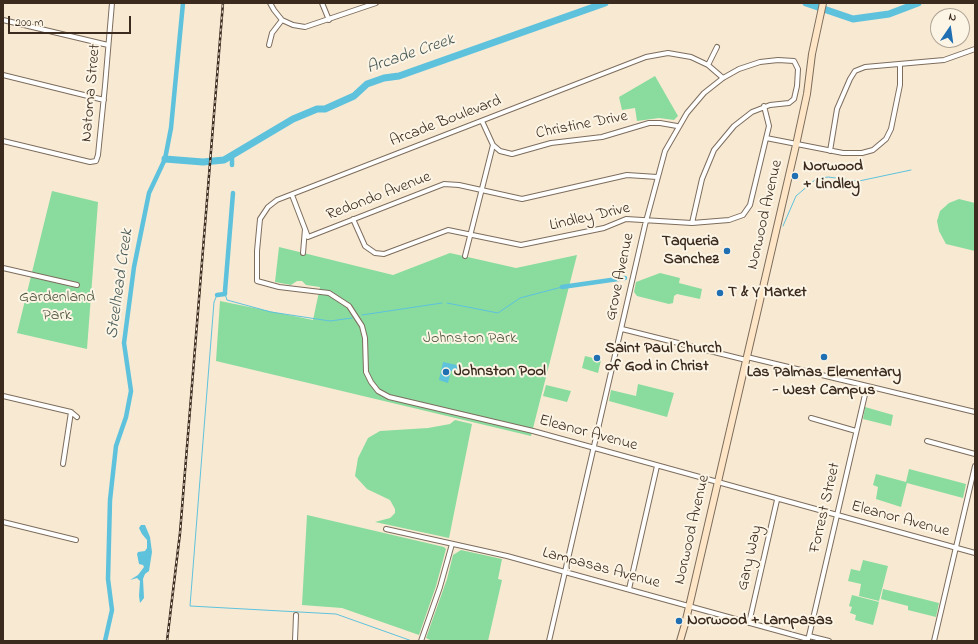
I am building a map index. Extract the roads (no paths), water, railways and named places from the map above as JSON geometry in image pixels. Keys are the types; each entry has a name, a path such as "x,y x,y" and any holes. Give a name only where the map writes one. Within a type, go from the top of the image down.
{"main road":[{"name":"Norwood Avenue","path":"681,641 796,145 807,94 823,3"}],"street":[{"name":"Natoma Street","path":"3,141 90,162 96,161 98,155 104,100 112,3"},
{"path":"270,3 282,20 293,25 305,27 373,4"},
{"path":"322,3 329,20"},
{"path":"3,20 108,45"},
{"path":"269,45 272,32 282,20"},
{"path":"708,65 717,47"},
{"path":"830,151 837,109 853,74 865,67 944,60 975,49"},
{"name":"Arcade Boulevard","path":"257,281 257,251 261,217 272,203 482,120 653,55 668,53 683,55 708,65 723,78"},
{"path":"692,223 702,179 714,150 734,126 752,112 764,106 789,103 795,96 798,69 792,60 760,62 739,69 723,78"},
{"path":"766,138 843,153 867,152 878,147 886,139 891,129 898,92 900,64"},
{"path":"3,75 104,100"},
{"name":"Grove Avenue","path":"549,641 646,220 665,151 678,126 696,102 723,78"},
{"name":"Lindley Drive","path":"353,219 365,246 372,252 381,254 390,253 445,230 454,230 515,245 524,245 604,228 626,219 692,223 729,220 741,216 748,211 766,138 768,120 764,106"},
{"path":"465,256 493,145 482,120"},
{"name":"Christine Drive","path":"493,145 503,152 515,154 551,143 602,137 649,123 678,126"},
{"name":"Redondo Avenue","path":"305,229 308,237 438,186 456,184 522,199 627,175 657,177"},
{"path":"292,195 305,229 303,253"},
{"path":"3,268 77,285"},
{"name":"Eleanor Avenue","path":"257,281 279,287 317,290 340,298 349,306 362,326 365,338 366,372 378,391 389,397 533,431 778,500 975,553"},
{"path":"622,329 975,412"},
{"name":"Forrest Street","path":"809,636 867,386"},
{"path":"3,396 71,412 77,417"},
{"path":"63,464 71,412"},
{"path":"811,418 856,431"},
{"path":"927,441 975,454"},
{"path":"629,589 657,466"},
{"path":"934,641 975,466"},
{"name":"Gary Way","path":"749,623 778,500"},
{"path":"3,522 76,540"},
{"name":"Lampasas Avenue","path":"386,529 503,555 808,639 809,636 829,641"},
{"path":"421,641 440,587 452,544"},
{"path":"295,641 296,616"}],"water":[{"name":"Johnston Pool","path":"443,362 461,366 459,372 451,371 448,383 439,380"},
{"path":"141,525 145,525 150,537 152,552 149,571 145,574 143,579 144,598 140,603 140,581 137,578 130,580 138,575 144,567 143,565 139,564 137,554 138,552 145,551 147,548 147,540 139,528"}],"waterway":[{"name":"Steelhead Creek","path":"105,641 112,610 108,579 110,500 116,446 126,417 131,391 124,343 134,267 149,193 165,159 171,128 183,3"},
{"name":"Arcade Creek","path":"165,159 203,162 224,160 293,119 317,109 325,109 354,96 367,84 384,78 399,76 605,3"},
{"name":"Arcade Creek","path":"806,3 853,19 889,14 918,3"},
{"path":"232,156 232,165"},
{"path":"783,226 796,196 816,179 828,177 859,181 911,170"},
{"path":"217,295 225,294 233,193"},
{"path":"562,287 625,278"},
{"path":"447,303 498,313 520,298 562,287"},
{"path":"225,294 227,300 271,312 330,321 352,318"},
{"path":"217,295 214,302 190,606 336,614 412,641"},
{"path":"362,315 442,303"}],"railway":[{"path":"167,641 180,533 223,3"}],"place":[{"name":"Norwood + Lindley","path":"795,176"},
{"name":"Taqueria Sanchez","path":"727,251"},
{"name":"T & Y Market","path":"720,293"},
{"name":"Las Palmas Elementary - West Campus","path":"824,357"},
{"name":"Saint Paul Church of God in Christ","path":"597,358"},
{"name":"Johnston Pool","path":"446,372"},
{"name":"Norwood + Lampasas","path":"679,621"}],"park label":[{"name":"Gardenland Park","path":"57,307"},
{"name":"Johnston Park","path":"470,339"}]}
